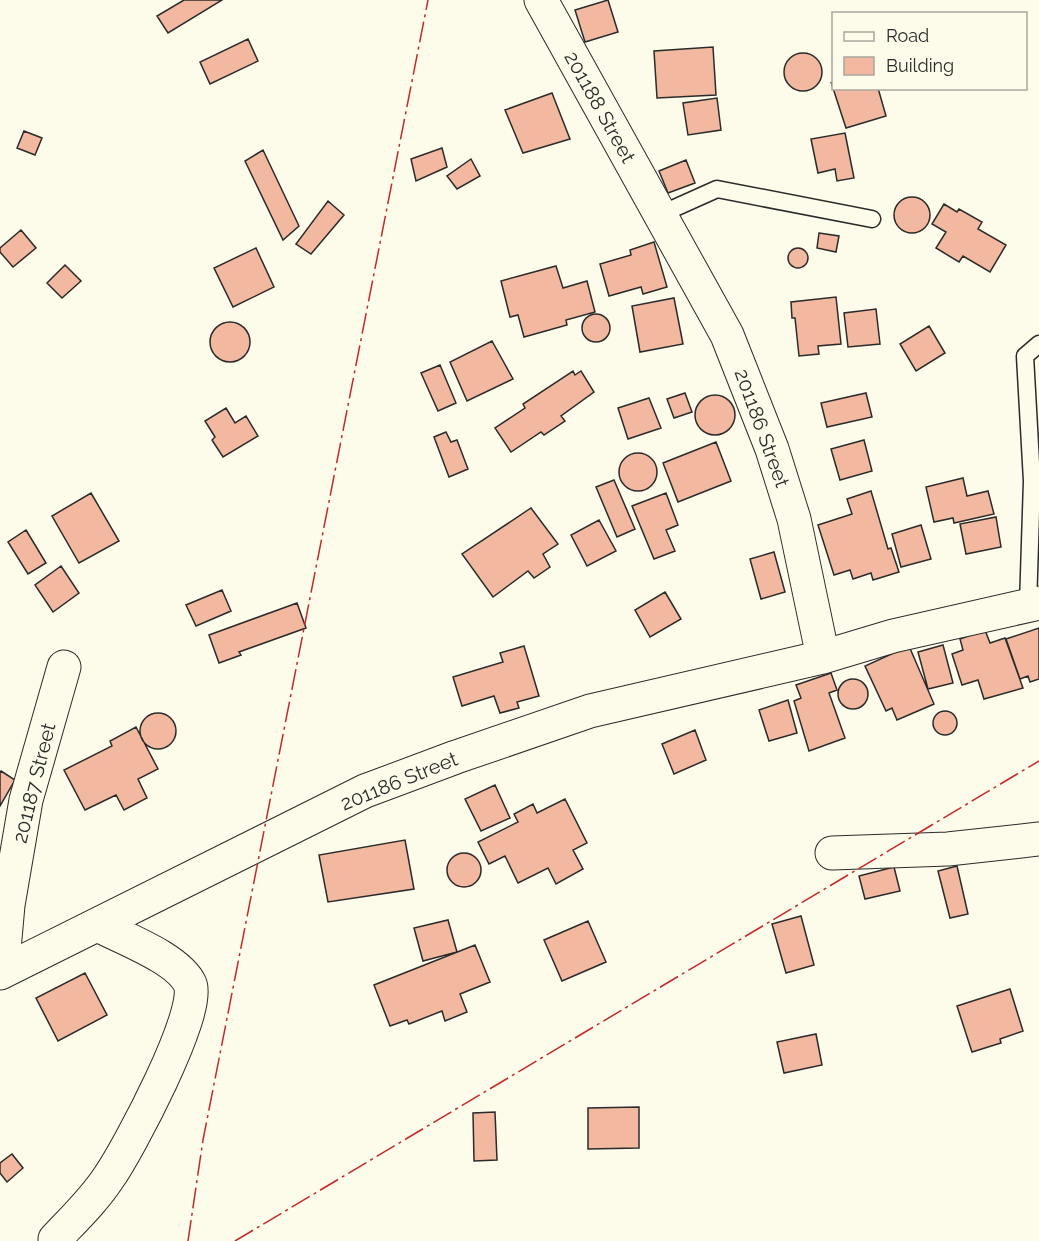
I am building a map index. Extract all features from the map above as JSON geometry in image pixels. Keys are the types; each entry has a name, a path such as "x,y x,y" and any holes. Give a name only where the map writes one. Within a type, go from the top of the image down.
{"street":[{"name":"201188 Street","path":"541,0 659,215"},
{"name":"201186 Street","path":"659,215 727,335 772,449 794,519 823,657"},
{"name":"201186 Street","path":"1,973 365,791 456,757 590,711 823,657 893,636 1033,604"},
{"name":"201187 Street","path":"1,973 8,905 26,800 64,667"},
{"path":"832,853 948,849 1039,839"},
{"path":"55,1239 94,1197 110,1175 139,1125 168,1067 186,1018 191,994 190,985 174,966 98,925"}],"lane":[{"path":"659,215 717,189 872,219"},
{"path":"1033,604 1032,481 1025,356 1039,345"}],"building":[{"path":"184,0 222,0 168,33 157,16"},
{"path":"608,0 618,32 585,42 575,10"},
{"path":"248,39 258,61 210,84 200,62"},
{"path":"713,47 716,95 657,98 654,51"},
{"path":"803,53 817,58 822,72 817,86 803,91 789,86 784,72 789,58"},
{"path":"834,90 879,90 886,116 846,128"},
{"path":"552,93 570,139 523,153 505,110"},
{"path":"717,98 721,130 688,135 683,103"},
{"path":"24,131 42,138 35,155 17,148"},
{"path":"845,133 854,178 837,181 835,169 818,173 811,139"},
{"path":"442,148 447,167 416,181 411,159"},
{"path":"263,150 299,226 283,240 245,161"},
{"path":"471,159 480,176 457,189 447,176"},
{"path":"686,160 695,183 668,193 659,171"},
{"path":"912,197 925,202 930,215 925,228 912,233 899,228 894,215 899,202"},
{"path":"328,201 344,215 311,254 296,244"},
{"path":"944,204 957,212 959,209 982,222 978,229 1006,245 990,272 963,256 959,262 936,248 946,232 932,224"},
{"path":"21,230 36,248 13,267 0,252 0,248"},
{"path":"819,233 839,236 836,252 817,248"},
{"path":"654,242 667,287 643,294 641,287 609,296 600,264 631,255 630,250"},
{"path":"256,248 274,287 233,307 214,268"},
{"path":"798,248 805,251 808,258 805,265 798,268 791,265 788,258 791,251"},
{"path":"65,265 81,281 62,298 47,283"},
{"path":"556,266 563,288 587,281 595,312 566,320 567,325 524,337 518,315 510,317 501,281"},
{"path":"836,297 841,344 818,346 819,354 799,356 791,302"},
{"path":"674,298 683,344 640,352 632,306"},
{"path":"876,309 880,344 848,347 844,313"},
{"path":"596,314 606,318 610,328 606,338 596,342 586,338 582,328 586,318"},
{"path":"230,322 244,328 250,342 244,356 230,362 216,356 210,342 216,328"},
{"path":"929,326 945,353 916,371 900,344"},
{"path":"492,341 513,379 467,401 450,362"},
{"path":"440,365 456,403 438,411 421,373"},
{"path":"573,371 575,375 581,371 594,392 561,416 565,421 544,435 541,432 511,452 495,428 525,408 523,404"},
{"path":"685,393 692,412 674,418 667,399"},
{"path":"866,393 872,417 827,427 821,403"},
{"path":"715,395 723,396 729,401 734,407 734,423 729,429 723,434 715,435 707,434 701,429 696,423 695,415 696,407 701,401 707,396"},
{"path":"649,398 661,428 628,439 618,408"},
{"path":"226,408 235,423 246,416 258,436 223,457 212,440 215,437 205,421"},
{"path":"446,432 451,442 457,440 468,469 449,477 434,437"},
{"path":"864,440 872,471 840,480 831,449"},
{"path":"716,442 731,481 678,502 663,463"},
{"path":"638,453 651,459 657,472 651,485 638,491 625,485 619,472 625,459"},
{"path":"963,478 967,496 988,491 994,514 954,523 953,518 934,522 926,487"},
{"path":"614,480 635,529 617,537 596,487"},
{"path":"871,491 888,549 891,548 899,572 873,580 871,573 853,579 850,570 834,575 818,525 852,514 847,499"},
{"path":"91,493 119,541 79,563 52,516"},
{"path":"666,493 678,525 666,530 675,551 654,559 632,506"},
{"path":"531,508 558,544 543,554 550,567 534,578 528,571 493,597 462,554"},
{"path":"996,517 1001,547 966,554 960,524"},
{"path":"599,520 616,551 587,566 571,535"},
{"path":"921,525 931,559 901,567 892,534"},
{"path":"26,530 46,563 28,574 8,542"},
{"path":"774,552 785,592 761,599 750,559"},
{"path":"61,566 79,593 53,612 35,585"},
{"path":"222,590 231,611 196,626 186,605"},
{"path":"665,592 681,619 650,637 635,610"},
{"path":"297,603 306,628 239,652 241,655 219,663 209,635"},
{"path":"1039,628 1039,679 1030,682 1028,676 1020,679 1006,639"},
{"path":"985,630 990,643 1005,638 1023,688 984,699 978,680 962,685 952,654 963,650 960,639"},
{"path":"943,645 953,683 928,689 918,652"},
{"path":"524,646 539,696 517,702 519,708 500,713 494,696 462,706 453,677 503,662 500,653"},
{"path":"909,646 934,704 897,720 892,708 886,711 865,666"},
{"path":"831,673 837,690 829,693 845,738 809,751 794,701 801,698 796,685"},
{"path":"853,679 864,683 868,694 864,705 853,709 842,705 838,694 842,683"},
{"path":"788,700 797,733 769,741 759,710"},
{"path":"945,711 953,715 957,723 953,731 945,735 937,731 933,723 937,715"},
{"path":"158,713 171,718 176,731 171,744 158,749 145,744 140,731 145,718"},
{"path":"136,727 158,769 138,779 147,798 124,810 116,795 85,810 64,770 112,746 110,741"},
{"path":"695,730 706,760 674,774 662,744"},
{"path":"1,771 15,780 0,806 0,773"},
{"path":"495,785 510,818 481,831 465,799"},
{"path":"565,799 587,843 573,850 583,869 556,884 548,868 518,883 505,856 489,864 478,842 518,822 514,814 533,804 537,813"},
{"path":"405,840 414,889 328,902 319,855"},
{"path":"464,853 476,858 481,870 476,882 464,887 452,882 447,870 452,858"},
{"path":"957,866 968,914 950,918 938,871"},
{"path":"894,867 900,891 865,899 859,876"},
{"path":"801,916 814,965 786,973 772,924"},
{"path":"448,920 457,952 423,961 414,928"},
{"path":"588,921 606,962 562,981 544,940"},
{"path":"475,945 490,982 460,994 467,1012 445,1021 442,1011 409,1024 407,1020 390,1026 374,985"},
{"path":"85,973 107,1015 58,1041 36,998"},
{"path":"1010,989 1023,1031 1000,1039 1001,1043 972,1052 957,1006"},
{"path":"816,1034 822,1065 784,1073 777,1042"},
{"path":"639,1107 639,1148 588,1149 588,1108"},
{"path":"495,1112 497,1160 474,1161 473,1113"},
{"path":"12,1154 23,1168 7,1182 0,1173 0,1163"}],"power":[{"path":"188,1241 203,1140 428,0"},
{"path":"235,1241 1039,761"}]}
